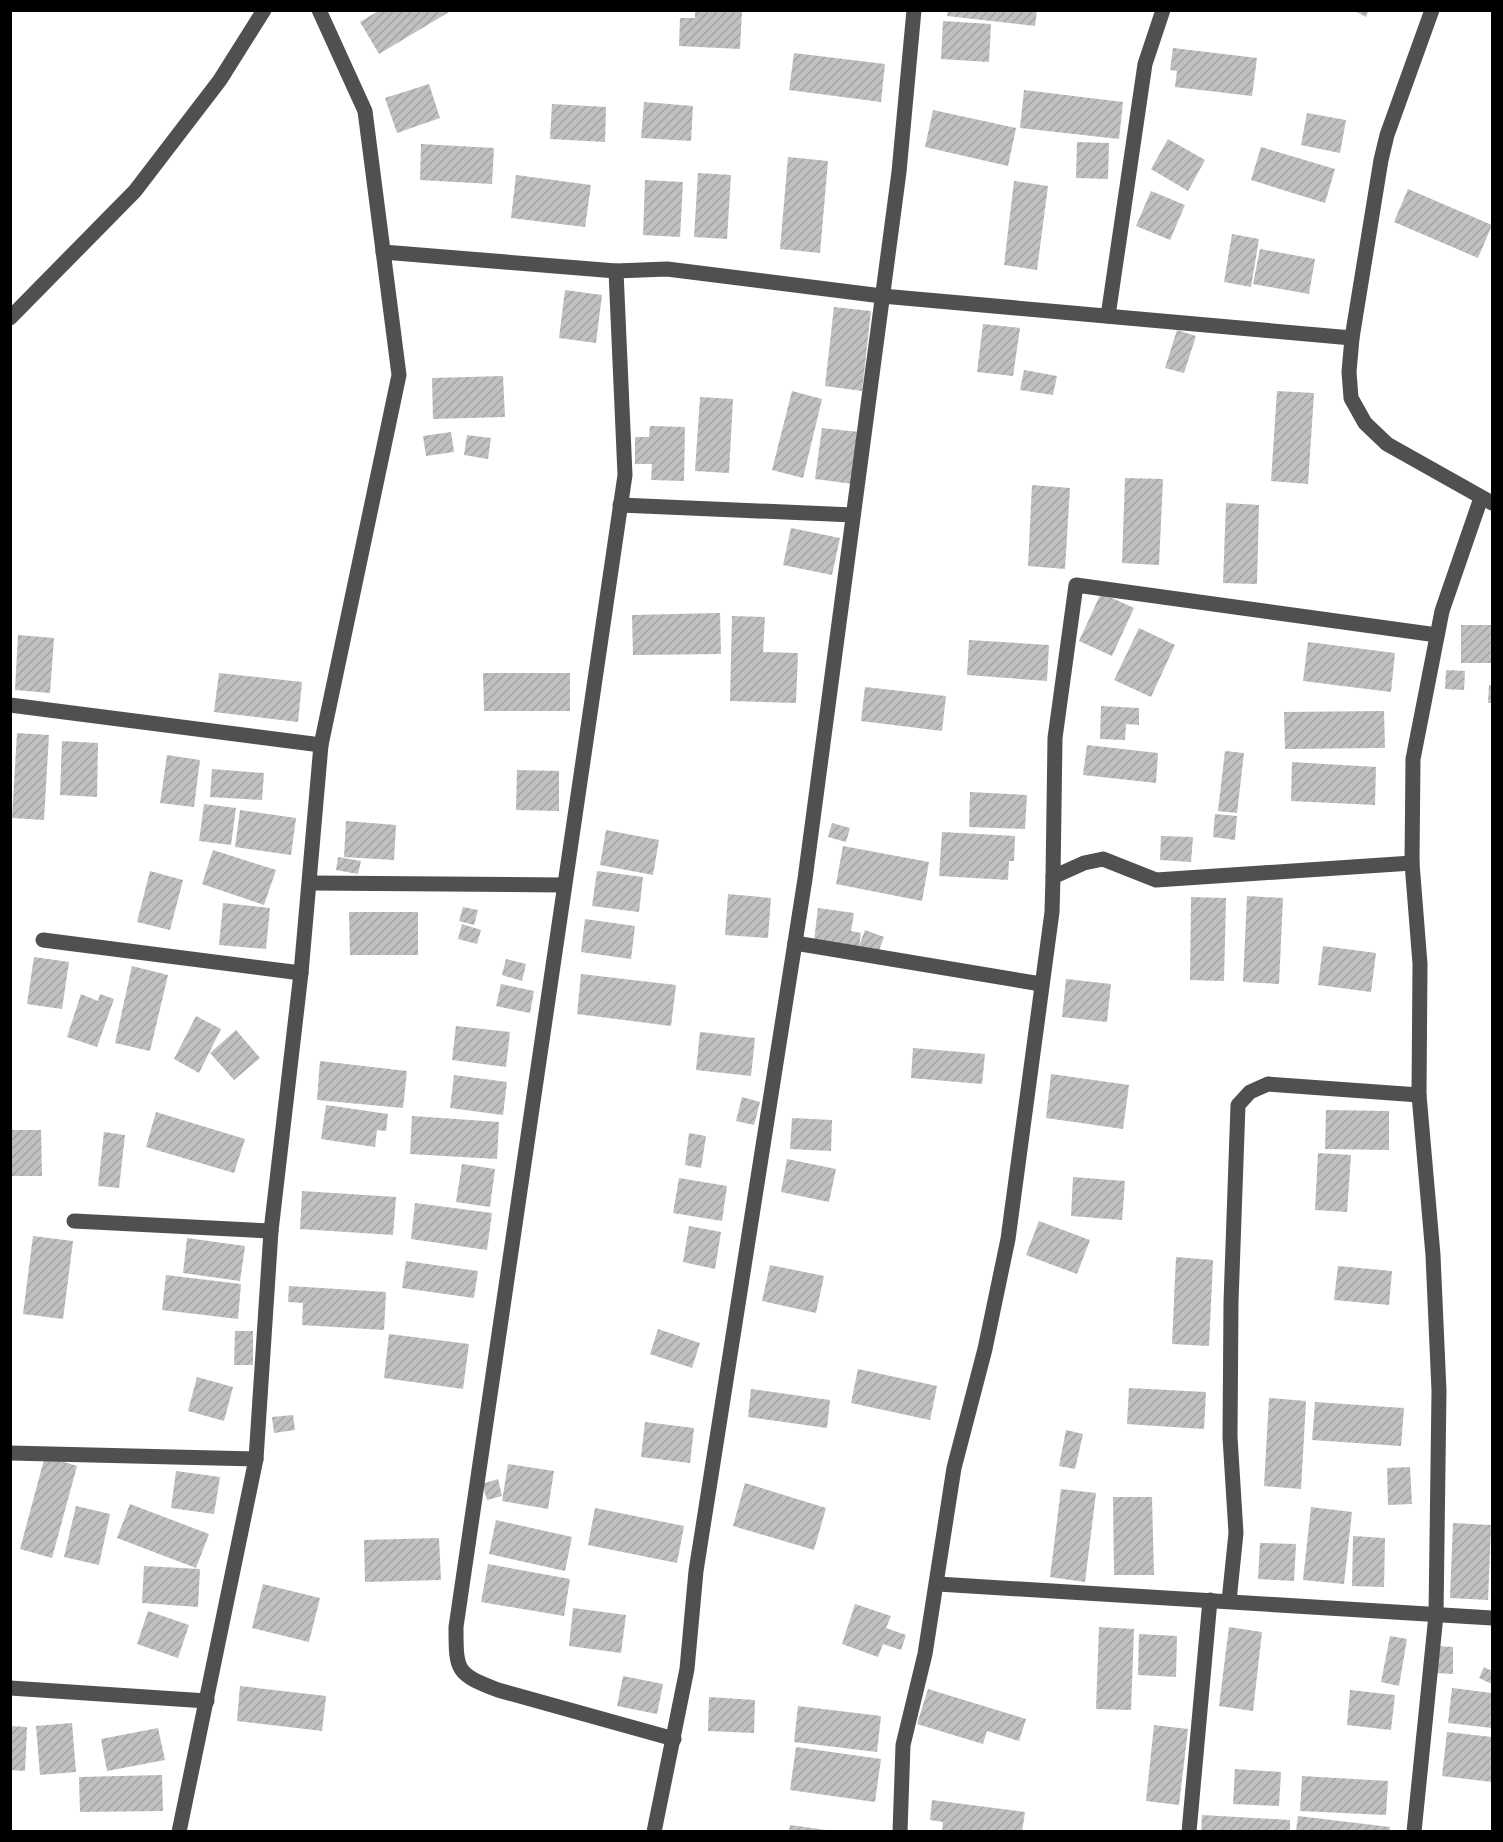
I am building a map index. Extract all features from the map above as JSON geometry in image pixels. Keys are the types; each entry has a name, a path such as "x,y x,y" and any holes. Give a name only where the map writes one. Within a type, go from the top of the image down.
{"street":[{"path":"10,318 135,191 220,80 264,10"},
{"path":"179,1832 256,1458 271,1231 301,973 321,745 399,375 364,111 319,10"},
{"path":"654,1832 687,1669 696,1571 795,943 899,172 915,10"},
{"path":"1108,316 1145,64 1163,10"},
{"path":"1414,1832 1436,1615 1439,1391 1433,1255 1419,1095 1420,964 1412,863 1413,759 1442,611 1487,501 1387,444 1365,423 1351,398 1349,372 1352,338 1383,152 1432,10"},
{"path":"383,252 616,271 667,269 882,296 1352,338"},
{"path":"616,271 625,475 456,1627 456,1662 471,1680 498,1690 674,1739"},
{"path":"620,505 853,515"},
{"path":"900,1832 903,1744 925,1654 938,1584 954,1468 985,1349 1008,1239 1052,912 1055,738 1076,585 1437,635"},
{"path":"10,705 321,745"},
{"path":"1053,877 1084,863 1103,859 1156,880 1412,863"},
{"path":"310,883 564,885"},
{"path":"43,940 301,973"},
{"path":"795,943 1041,984"},
{"path":"1229,1600 1236,1533 1230,1425 1231,1302 1238,1105 1250,1092 1268,1084 1419,1095"},
{"path":"74,1221 271,1231"},
{"path":"10,1453 256,1458"},
{"path":"938,1584 1229,1600 1492,1618"},
{"path":"1189,1832 1210,1600"},
{"path":"10,1688 207,1701"}],"building":[{"path":"380,10 448,10 449,12 379,54 360,22"},
{"path":"695,10 742,10 740,49 679,46 680,18 695,18"},
{"path":"948,10 1037,10 1035,26 947,16"},
{"path":"1353,10 1369,10 1366,17"},
{"path":"943,21 991,24 989,62 941,59"},
{"path":"1173,48 1257,58 1252,96 1175,87 1177,71 1170,70"},
{"path":"794,53 885,64 881,102 789,90"},
{"path":"429,84 440,118 397,133 385,98"},
{"path":"1024,90 1123,102 1119,139 1020,128"},
{"path":"644,102 693,106 691,141 641,138"},
{"path":"552,104 606,107 605,142 550,139"},
{"path":"933,110 1016,128 1008,166 925,147"},
{"path":"1307,113 1346,120 1340,153 1301,145"},
{"path":"1168,139 1205,160 1188,191 1151,169"},
{"path":"1077,142 1109,143 1108,179 1076,178"},
{"path":"421,144 494,148 492,184 420,180"},
{"path":"1261,147 1335,169 1325,203 1251,180"},
{"path":"788,157 828,161 820,253 780,249"},
{"path":"698,173 731,175 727,239 694,237"},
{"path":"516,175 591,185 585,227 511,218"},
{"path":"645,180 683,182 680,237 643,235"},
{"path":"1014,181 1048,186 1037,270 1004,265"},
{"path":"1408,189 1492,225 1478,258 1394,222"},
{"path":"1151,191 1185,205 1170,240 1136,226"},
{"path":"1232,234 1259,239 1251,287 1224,282"},
{"path":"1260,249 1315,259 1309,294 1253,284"},
{"path":"565,290 602,295 596,343 559,338"},
{"path":"834,307 871,311 862,391 825,386"},
{"path":"983,324 1020,328 1013,376 977,372"},
{"path":"1177,330 1196,336 1184,373 1165,368"},
{"path":"1024,370 1057,376 1053,395 1020,390"},
{"path":"503,376 505,417 433,419 432,378"},
{"path":"792,391 822,399 803,478 772,470"},
{"path":"1277,391 1314,393 1308,484 1271,481"},
{"path":"700,397 733,399 729,473 695,471"},
{"path":"650,426 685,427 684,481 651,480 652,464 635,464 635,437 649,437"},
{"path":"822,428 859,432 853,484 815,479"},
{"path":"451,432 454,452 426,456 423,436"},
{"path":"467,435 491,438 488,459 464,455"},
{"path":"1125,478 1163,479 1159,565 1122,563"},
{"path":"1032,485 1070,488 1065,569 1028,566"},
{"path":"1226,503 1259,505 1257,584 1223,583"},
{"path":"791,528 840,538 832,575 783,565"},
{"path":"1101,593 1134,608 1112,656 1079,641"},
{"path":"720,613 721,654 633,655 632,615"},
{"path":"732,616 765,617 763,652 798,653 796,703 730,701"},
{"path":"1461,625 1492,625 1492,663 1461,663"},
{"path":"1139,628 1175,645 1151,697 1114,680"},
{"path":"18,635 54,638 50,693 15,690"},
{"path":"969,640 1049,645 1047,681 967,675"},
{"path":"1308,642 1395,653 1391,692 1303,681"},
{"path":"1446,670 1465,671 1464,690 1445,689"},
{"path":"219,673 302,682 298,722 214,712"},
{"path":"483,673 570,673 570,711 484,711"},
{"path":"1489,685 1492,685 1492,703 1488,703"},
{"path":"865,687 946,696 942,731 861,721"},
{"path":"1101,706 1139,708 1139,725 1126,724 1125,740 1100,739"},
{"path":"1384,711 1385,748 1285,749 1284,712"},
{"path":"17,733 49,735 44,820 12,818"},
{"path":"62,741 98,743 97,797 60,795"},
{"path":"1087,745 1158,753 1156,783 1083,775"},
{"path":"1225,751 1244,753 1237,813 1218,811"},
{"path":"167,755 200,760 194,807 160,803"},
{"path":"1292,762 1376,767 1375,805 1291,801"},
{"path":"212,769 264,773 262,800 210,797"},
{"path":"517,770 559,771 559,811 516,810"},
{"path":"970,792 1027,795 1025,829 969,827"},
{"path":"204,804 236,808 231,845 199,841"},
{"path":"240,810 296,818 291,855 235,847"},
{"path":"1215,814 1237,816 1235,840 1213,837"},
{"path":"346,821 396,825 394,860 344,857"},
{"path":"832,823 850,828 846,842 828,837"},
{"path":"606,830 659,840 653,875 600,865"},
{"path":"942,832 1015,836 1014,861 1009,861 1008,880 939,876"},
{"path":"1161,836 1193,837 1191,862 1160,860"},
{"path":"843,846 929,862 922,901 836,884"},
{"path":"213,850 276,870 264,905 202,884"},
{"path":"338,857 361,861 358,874 336,870"},
{"path":"150,871 183,880 170,930 137,922"},
{"path":"597,871 643,877 639,912 592,906"},
{"path":"728,894 771,898 768,938 725,935"},
{"path":"1247,896 1283,898 1279,984 1243,982"},
{"path":"1191,897 1226,898 1224,981 1190,980"},
{"path":"223,903 270,908 266,949 219,945"},
{"path":"463,907 478,910 474,925 459,921"},
{"path":"818,908 854,913 851,931 861,933 859,947 814,941"},
{"path":"349,912 418,912 418,955 350,955"},
{"path":"585,919 635,926 631,959 581,952"},
{"path":"462,924 481,930 477,944 458,939"},
{"path":"865,930 884,937 878,953 859,946"},
{"path":"1323,946 1376,953 1371,992 1318,985"},
{"path":"34,957 69,962 62,1009 27,1004"},
{"path":"506,959 526,964 522,981 502,975"},
{"path":"132,966 168,975 150,1051 115,1043"},
{"path":"581,974 676,985 671,1026 577,1014"},
{"path":"1066,979 1111,984 1107,1022 1062,1017"},
{"path":"501,984 534,991 530,1013 496,1006"},
{"path":"81,994 98,1001 100,994 114,999 97,1047 67,1037"},
{"path":"196,1016 221,1029 199,1073 174,1059"},
{"path":"456,1026 510,1032 506,1067 452,1060"},
{"path":"236,1030 260,1058 234,1080 210,1053"},
{"path":"700,1032 755,1038 751,1076 696,1070"},
{"path":"913,1048 985,1054 982,1084 911,1078"},
{"path":"320,1061 407,1071 403,1108 317,1100"},
{"path":"1051,1074 1129,1085 1123,1129 1046,1118"},
{"path":"454,1075 507,1082 503,1115 450,1108"},
{"path":"742,1097 760,1102 754,1125 736,1121"},
{"path":"326,1105 388,1114 386,1131 377,1130 375,1147 321,1139"},
{"path":"1326,1110 1389,1111 1389,1150 1325,1149"},
{"path":"156,1112 245,1139 234,1173 146,1147"},
{"path":"412,1116 499,1122 497,1159 410,1154"},
{"path":"792,1118 832,1120 831,1151 790,1149"},
{"path":"10,1130 41,1130 42,1176 10,1176"},
{"path":"104,1132 125,1135 119,1188 98,1186"},
{"path":"689,1133 706,1136 701,1168 685,1165"},
{"path":"1318,1153 1351,1155 1347,1212 1315,1210"},
{"path":"787,1159 836,1169 829,1202 781,1192"},
{"path":"462,1164 495,1169 490,1207 456,1202"},
{"path":"1073,1177 1125,1181 1122,1220 1071,1216"},
{"path":"679,1178 727,1186 722,1221 673,1213"},
{"path":"302,1191 396,1197 393,1235 300,1229"},
{"path":"415,1203 492,1213 487,1250 411,1239"},
{"path":"1039,1221 1090,1240 1077,1274 1026,1255"},
{"path":"689,1226 721,1232 715,1269 683,1262"},
{"path":"33,1236 73,1241 63,1319 23,1314"},
{"path":"187,1238 245,1246 240,1281 183,1273"},
{"path":"1176,1257 1213,1260 1209,1346 1172,1344"},
{"path":"406,1261 478,1271 474,1298 402,1288"},
{"path":"770,1265 824,1276 816,1313 762,1301"},
{"path":"1338,1266 1392,1271 1389,1305 1334,1300"},
{"path":"166,1275 241,1284 238,1319 162,1310"},
{"path":"289,1286 386,1292 384,1330 302,1325 303,1303 288,1302"},
{"path":"658,1329 700,1343 692,1368 650,1354"},
{"path":"235,1331 253,1331 253,1365 234,1365"},
{"path":"389,1334 469,1344 463,1389 384,1378"},
{"path":"858,1369 937,1386 930,1420 851,1403"},
{"path":"197,1377 233,1387 224,1421 188,1411"},
{"path":"1129,1388 1206,1392 1204,1429 1127,1424"},
{"path":"751,1389 830,1400 827,1428 748,1417"},
{"path":"1269,1398 1306,1401 1301,1489 1264,1486"},
{"path":"1315,1402 1404,1408 1401,1446 1312,1440"},
{"path":"293,1415 295,1430 274,1433 272,1417"},
{"path":"645,1422 694,1428 690,1463 641,1457"},
{"path":"1066,1430 1083,1434 1075,1469 1059,1466"},
{"path":"45,1456 77,1466 52,1558 20,1549"},
{"path":"508,1464 554,1471 548,1509 502,1501"},
{"path":"1410,1467 1412,1504 1388,1505 1387,1468"},
{"path":"176,1471 220,1477 214,1514 171,1508"},
{"path":"498,1479 502,1496 487,1500 482,1484"},
{"path":"745,1483 826,1508 814,1550 733,1526"},
{"path":"1061,1489 1096,1493 1085,1582 1050,1577"},
{"path":"1113,1497 1152,1497 1154,1575 1114,1575"},
{"path":"130,1504 209,1534 196,1568 117,1538"},
{"path":"76,1506 110,1514 99,1565 64,1557"},
{"path":"1311,1507 1352,1512 1344,1584 1303,1580"},
{"path":"595,1508 684,1526 677,1563 588,1545"},
{"path":"496,1520 572,1537 565,1571 489,1554"},
{"path":"1453,1523 1491,1525 1488,1600 1450,1598"},
{"path":"1353,1536 1385,1538 1384,1587 1352,1586"},
{"path":"439,1538 441,1580 365,1582 364,1540"},
{"path":"1260,1543 1296,1544 1294,1581 1258,1579"},
{"path":"488,1564 570,1579 564,1616 481,1602"},
{"path":"144,1566 200,1569 198,1607 142,1603"},
{"path":"263,1584 320,1598 309,1642 252,1628"},
{"path":"855,1604 891,1616 886,1628 906,1635 901,1650 883,1644 878,1657 842,1644"},
{"path":"573,1608 626,1615 621,1653 569,1646"},
{"path":"148,1611 189,1625 178,1658 137,1644"},
{"path":"1099,1627 1134,1629 1131,1710 1096,1709"},
{"path":"1229,1627 1262,1632 1253,1711 1219,1706"},
{"path":"1139,1634 1177,1636 1176,1677 1138,1675"},
{"path":"1390,1636 1407,1639 1399,1686 1381,1682"},
{"path":"1437,1646 1453,1647 1453,1674 1436,1673"},
{"path":"1484,1667 1492,1671 1492,1684 1479,1678"},
{"path":"623,1676 663,1684 657,1714 617,1706"},
{"path":"240,1686 326,1696 322,1731 237,1721"},
{"path":"1452,1688 1492,1693 1492,1728 1448,1723"},
{"path":"928,1689 1026,1719 1019,1741 987,1731 983,1744 917,1724"},
{"path":"1350,1690 1395,1695 1391,1730 1347,1725"},
{"path":"709,1697 755,1700 754,1733 708,1731"},
{"path":"798,1706 881,1716 877,1752 794,1742"},
{"path":"72,1723 76,1772 40,1775 36,1726"},
{"path":"1154,1725 1188,1729 1179,1805 1146,1801"},
{"path":"10,1726 27,1727 25,1771 10,1770"},
{"path":"158,1728 165,1760 107,1771 101,1739"},
{"path":"1447,1732 1492,1737 1492,1782 1442,1776"},
{"path":"796,1747 881,1759 875,1802 790,1790"},
{"path":"1235,1769 1281,1772 1279,1806 1233,1804"},
{"path":"162,1775 163,1811 80,1812 79,1777"},
{"path":"1302,1776 1388,1781 1386,1815 1300,1811"},
{"path":"932,1800 1025,1812 1022,1832 942,1832 943,1822 930,1820"},
{"path":"1202,1815 1290,1820 1290,1832 1201,1832"},
{"path":"1298,1816 1390,1827 1389,1832 1296,1831"},
{"path":"790,1825 826,1830 826,1832 789,1832"}]}
